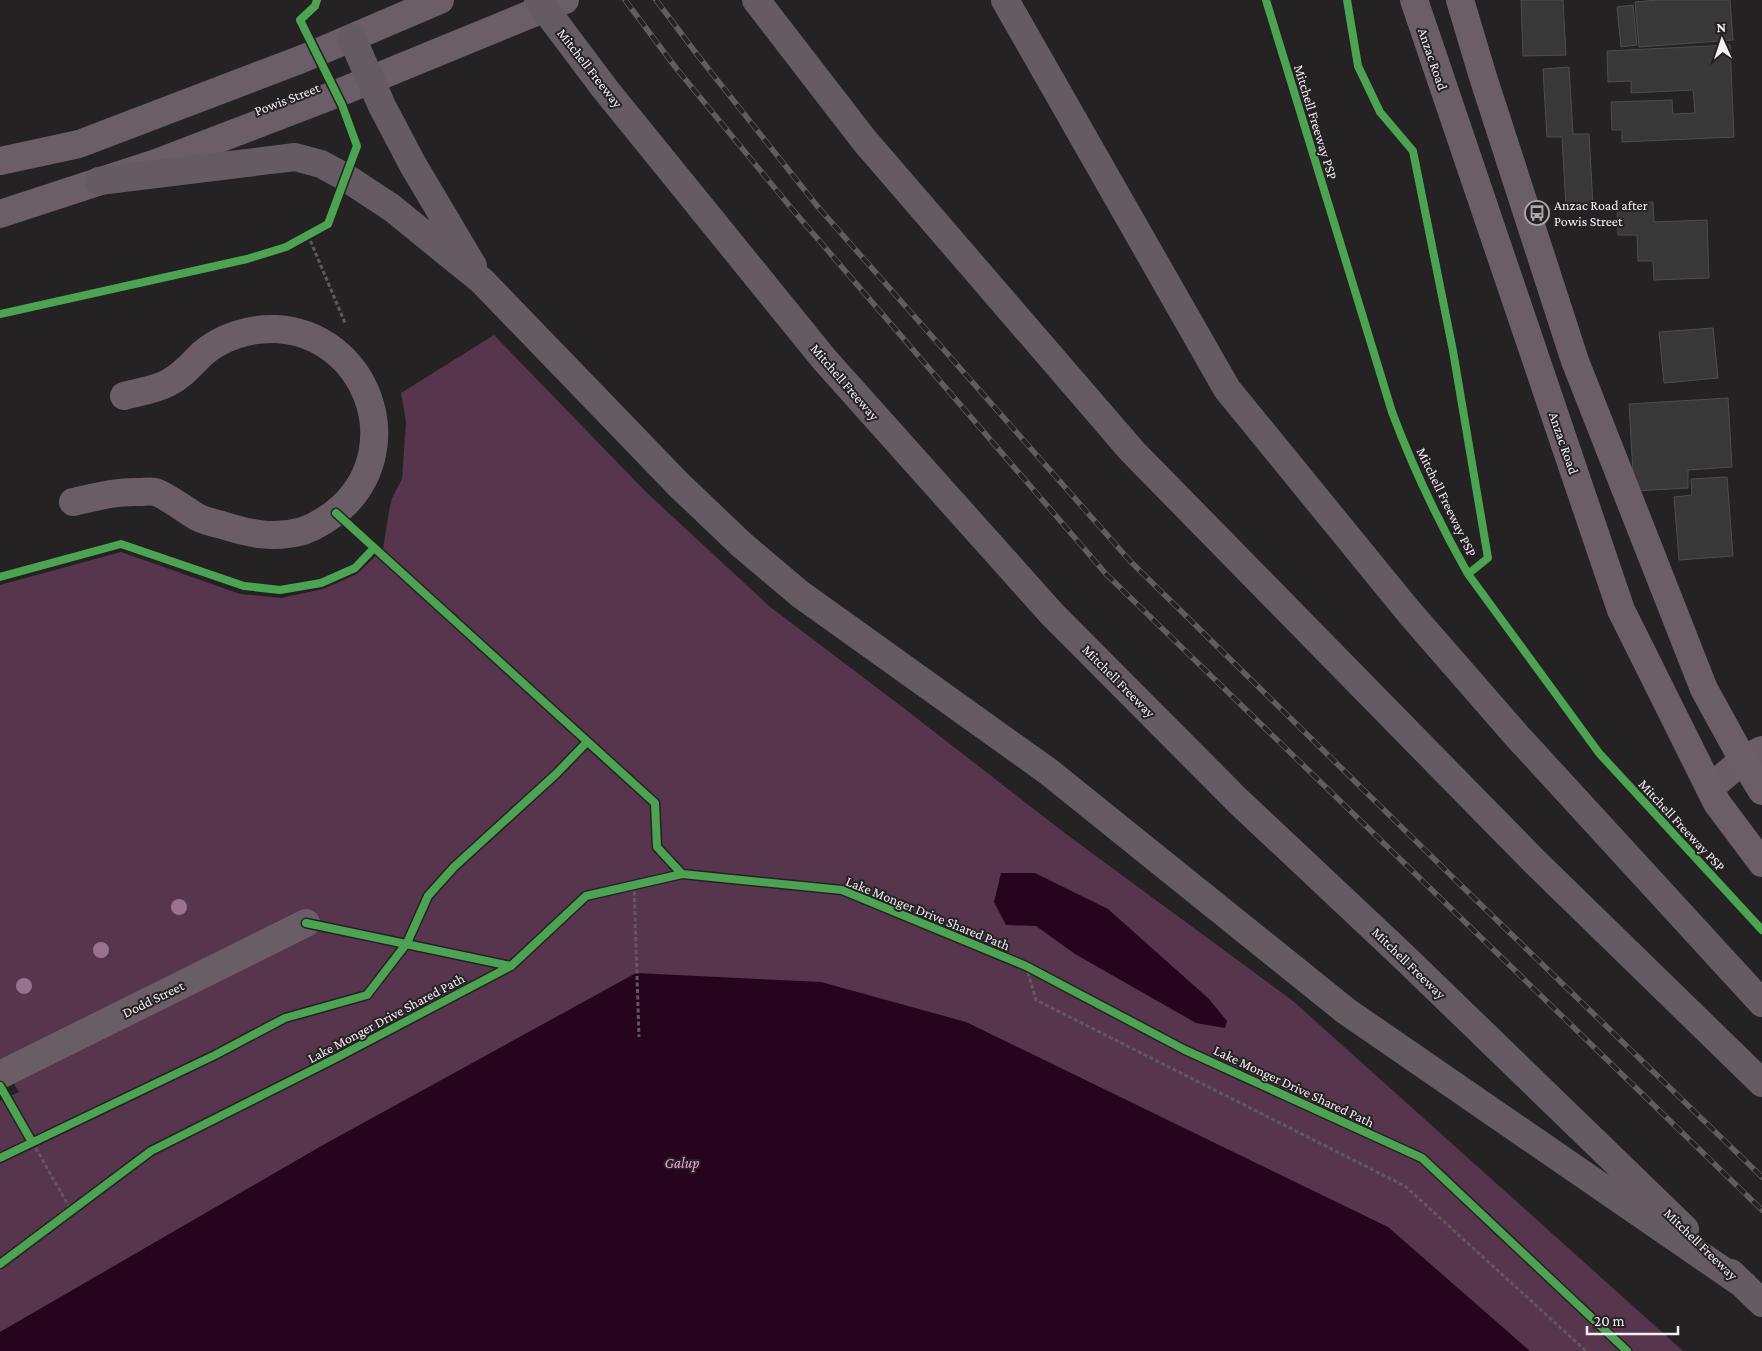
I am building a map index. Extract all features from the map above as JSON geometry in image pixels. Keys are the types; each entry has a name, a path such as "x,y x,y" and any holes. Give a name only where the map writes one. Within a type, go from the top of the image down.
{"highway":[{"name":"Mitchell Freeway","path":"538,0 605,88 824,359 1052,614 1238,801 1404,957 1753,1294"},
{"path":"1006,0 1227,390 1415,620 1517,736 1762,1003"},
{"path":"761,6 864,140 1132,451 1534,861 1762,1083"},
{"path":"352,38 382,106 414,166 482,281"},
{"path":"99,182 295,157 321,164 345,177 392,208 482,281 679,485 742,545 800,594 1048,772 1346,1011 1753,1294"}],"main road":[{"path":"0,161 79,144 302,59 440,0"},
{"name":"Powis Street","path":"0,214 156,163 371,79 565,0"},
{"name":"Anzac Road","path":"1414,0 1621,610 1717,803 1762,863"},
{"path":"1460,0 1575,361 1704,688 1753,755 1762,791"}],"street":[{"path":"73,502 121,491 155,492 200,518 250,534 276,536 304,530 321,523 336,513 360,485 370,464 374,444 374,424 370,403 360,380 346,361 323,343 297,332 275,329 253,330 227,338 204,353 188,370 166,384 124,396"},
{"path":"1710,788 1753,755"},
{"name":"Dodd Street","path":"3,1085 306,923"}],"path":[{"path":"345,113 357,146 354,152"},
{"path":"308,235 346,326"},
{"path":"625,887 646,882"},
{"path":"634,885 639,1037"},
{"path":"1023,965 1034,971"},
{"path":"1023,965 1036,1000 1405,1186 1586,1351"},
{"path":"3,1085 71,1210"},
{"path":"63,1216 79,1204"}],"shaded area":[{"path":"494,335 646,492 769,606 1066,834 1293,1001 1683,1351 0,1351 0,1101 19,1092 0,1062 0,585 121,552 240,594 281,598 323,589 357,574 383,549 392,498 402,479 406,422 401,393"}],"water":[{"path":"1001,873 1035,873 1108,909 1209,999 1227,1021 1225,1028 1196,1023 1075,954 1036,926 1006,925 994,902"},
{"name":"Galup","path":"636,973 821,982 966,1022 1388,1227 1530,1351 0,1351 0,1332 323,1145"}],"building":[{"path":"1521,0 1563,0 1566,55 1523,56"},
{"path":"1658,0 1730,0 1733,40 1639,47 1635,2"},
{"path":"1633,5 1637,45 1621,47 1617,7"},
{"path":"1730,45 1734,137 1622,142 1622,130 1612,130 1611,102 1672,100 1673,114 1695,113 1693,90 1631,93 1631,81 1608,82 1607,51"},
{"path":"1569,67 1573,134 1589,134 1593,206 1566,207 1562,137 1547,137 1543,69"},
{"path":"1653,202 1654,222 1707,220 1709,278 1654,280 1653,261 1638,261 1637,235 1618,235 1617,204"},
{"path":"1713,328 1718,378 1664,383 1659,332"},
{"path":"1728,398 1732,467 1688,470 1688,488 1634,491 1629,404"},
{"path":"1727,477 1733,556 1679,560 1674,497 1692,495 1691,479"}],"railway":[{"path":"625,0 676,68 792,209 1106,574 1762,1210"},
{"path":"656,0 818,207 1131,562 1762,1177"}],"cycle path":[{"path":"0,314 247,259 286,247 328,224 357,146 342,105 300,20 315,6 317,0"},
{"name":"Mitchell Freeway PSP","path":"1266,0 1392,412 1417,474 1457,554 1468,574 1599,753 1762,930"},
{"name":"Mitchell Freeway PSP","path":"1347,0 1358,66 1380,112 1413,151 1453,351 1488,558 1468,574"},
{"path":"336,513 655,803 657,847 682,874"},
{"path":"0,577 121,544 244,586 280,590 321,583 355,568 374,548"},
{"path":"0,1158 215,1055 285,1018 367,995 407,943 428,896 454,867 556,774 587,742"},
{"name":"Lake Monger Drive Shared Path","path":"0,1264 151,1151 338,1057 511,966 586,896 682,874 842,890 1026,966 1185,1050 1422,1158 1627,1351"},
{"path":"306,923 511,966"},
{"path":"0,1086 32,1142"}],"place":[{"name":"Anzac Road after Powis Street","path":"1537,213"}]}
